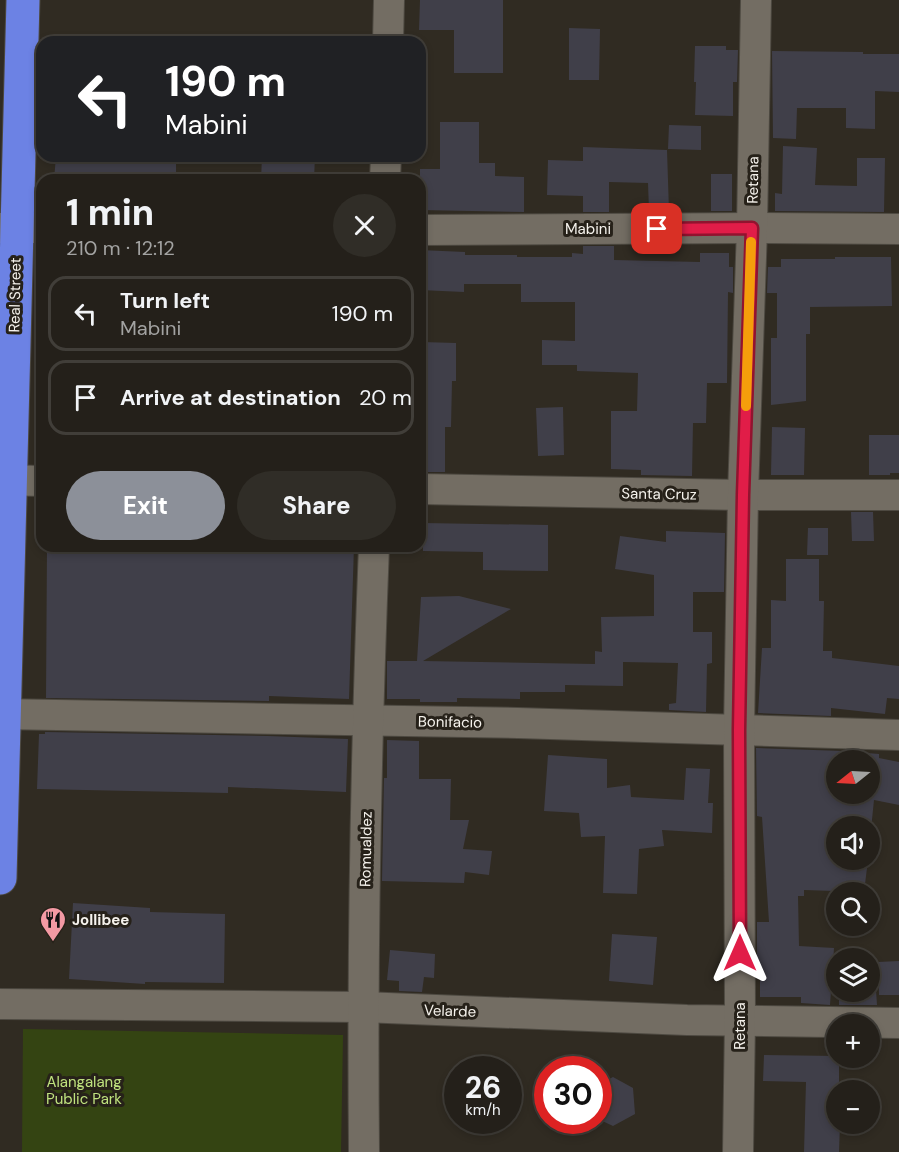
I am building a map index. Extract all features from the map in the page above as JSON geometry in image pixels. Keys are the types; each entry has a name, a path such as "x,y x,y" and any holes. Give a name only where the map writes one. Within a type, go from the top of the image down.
{"highway":[{"name":"Real Street","path":"0,878 2,714 18,480 22,0"}],"street":[{"path":"388,36 389,0"},
{"name":"Retana","path":"738,1152 739,730 756,0"},
{"name":"Mabini","path":"426,230 899,229"},
{"name":"Santa Cruz","path":"426,489 743,495 899,495"},
{"name":"Romualdez","path":"364,1152 363,1007 368,720 374,552"},
{"name":"Bonifacio","path":"2,714 518,723 899,735"},
{"name":"Velarde","path":"0,1004 363,1007 687,1020 899,1023"}],"green space":[{"name":"Alangalang Public Park","path":"23,1029 343,1035 341,1152 22,1152"}],"building":[{"path":"420,0 503,0 503,73 454,73 454,30 419,30"},
{"path":"569,28 600,29 599,80 569,80"},
{"path":"695,46 726,46 726,50 738,50 737,82 733,82 733,116 695,115"},
{"path":"772,51 899,54 899,92 875,91 875,129 846,128 846,108 797,108 796,139 773,138"},
{"path":"440,122 479,122 479,163 495,163 495,176 524,177 524,212 426,210 426,174 420,174 420,169 440,169"},
{"path":"669,125 701,126 701,150 668,149"},
{"path":"783,146 817,148 815,185 857,186 857,158 885,158 884,212 775,211 775,193 782,194"},
{"path":"583,147 667,150 669,211 649,211 648,183 609,182 609,212 583,212 583,196 547,195 548,160 583,161"},
{"path":"56,162 176,163 176,174 54,174"},
{"path":"262,162 315,162 314,174 261,174"},
{"path":"711,174 732,174 732,211 711,211"},
{"path":"583,246 614,246 614,260 700,262 700,253 729,253 729,267 733,267 733,293 728,292 727,383 707,383 706,423 693,423 692,476 641,475 641,470 611,469 611,411 637,411 638,373 577,371 577,365 542,365 542,340 575,341 575,302 521,302 521,284 464,284 464,292 426,290 426,250 465,252 465,255 517,255 517,257 572,257 572,253 583,254"},
{"path":"835,257 891,257 892,306 810,307 810,334 806,334 806,401 771,405 771,338 777,338 777,293 767,293 768,267 781,267 781,259 835,259"},
{"path":"426,342 456,343 456,381 452,381 451,427 445,427 445,472 426,472"},
{"path":"563,407 564,455 538,456 536,408"},
{"path":"772,427 805,428 804,475 771,475"},
{"path":"869,435 899,435 899,473 869,475"},
{"path":"851,512 873,512 874,541 852,541"},
{"path":"426,523 548,525 548,571 483,570 483,552 426,551"},
{"path":"808,528 828,528 828,555 807,555"},
{"path":"666,531 725,533 724,592 693,592 693,632 712,632 712,663 707,664 706,712 669,710 669,704 676,703 678,663 623,662 623,686 565,685 565,692 520,692 520,699 457,698 457,702 420,702 420,699 387,699 387,661 417,661 421,597 459,596 511,609 423,661 595,664 595,651 602,652 601,617 654,616 654,575 615,569 620,536 666,542"},
{"path":"47,552 354,552 349,699 269,696 269,701 46,698"},
{"path":"786,559 819,559 819,601 824,601 823,651 832,651 832,658 899,666 899,699 887,698 885,714 831,708 831,716 758,713 762,648 771,648 771,600 786,601"},
{"path":"45,732 348,739 346,792 228,787 228,793 37,789 39,734 45,734"},
{"path":"387,740 419,741 419,779 451,779 450,820 469,820 463,849 492,851 489,875 465,872 464,883 382,881"},
{"path":"756,748 826,750 826,804 874,804 872,816 826,816 826,870 867,870 865,882 826,882 826,891 804,890 804,896 798,896 799,946 834,948 826,948 826,1002 830,1002 830,1005 801,1003 801,997 760,997 760,969 757,969 757,922 769,922 762,817 757,816"},
{"path":"548,755 607,759 607,788 630,785 631,797 684,800 686,768 710,769 708,803 713,803 712,833 662,830 664,846 639,849 637,894 603,893 605,836 581,837 579,813 544,811"},
{"path":"880,758 899,762 899,805 880,801"},
{"path":"73,903 150,908 150,912 225,914 224,983 145,982 145,984 69,979"},
{"path":"612,934 657,937 653,985 609,981"},
{"path":"390,950 435,954 434,978 424,977 422,992 399,991 399,981 387,980"},
{"path":"899,961 899,995 880,995 880,962"},
{"path":"839,1002 877,1002 877,1005 839,1005"},
{"path":"764,1055 826,1056 826,1068 839,1068 839,1080 826,1080 826,1134 840,1134 839,1152 804,1152 806,1082 763,1081"},
{"path":"612,1078 633,1088 635,1114 613,1126 612,1126"}],"slow traffic":[{"path":"746,406 751,242"}],"place":[{"name":"Jollibee","path":"53,943"}],"route":[{"path":"657,229 752,228 743,495 739,730 740,953"}]}
